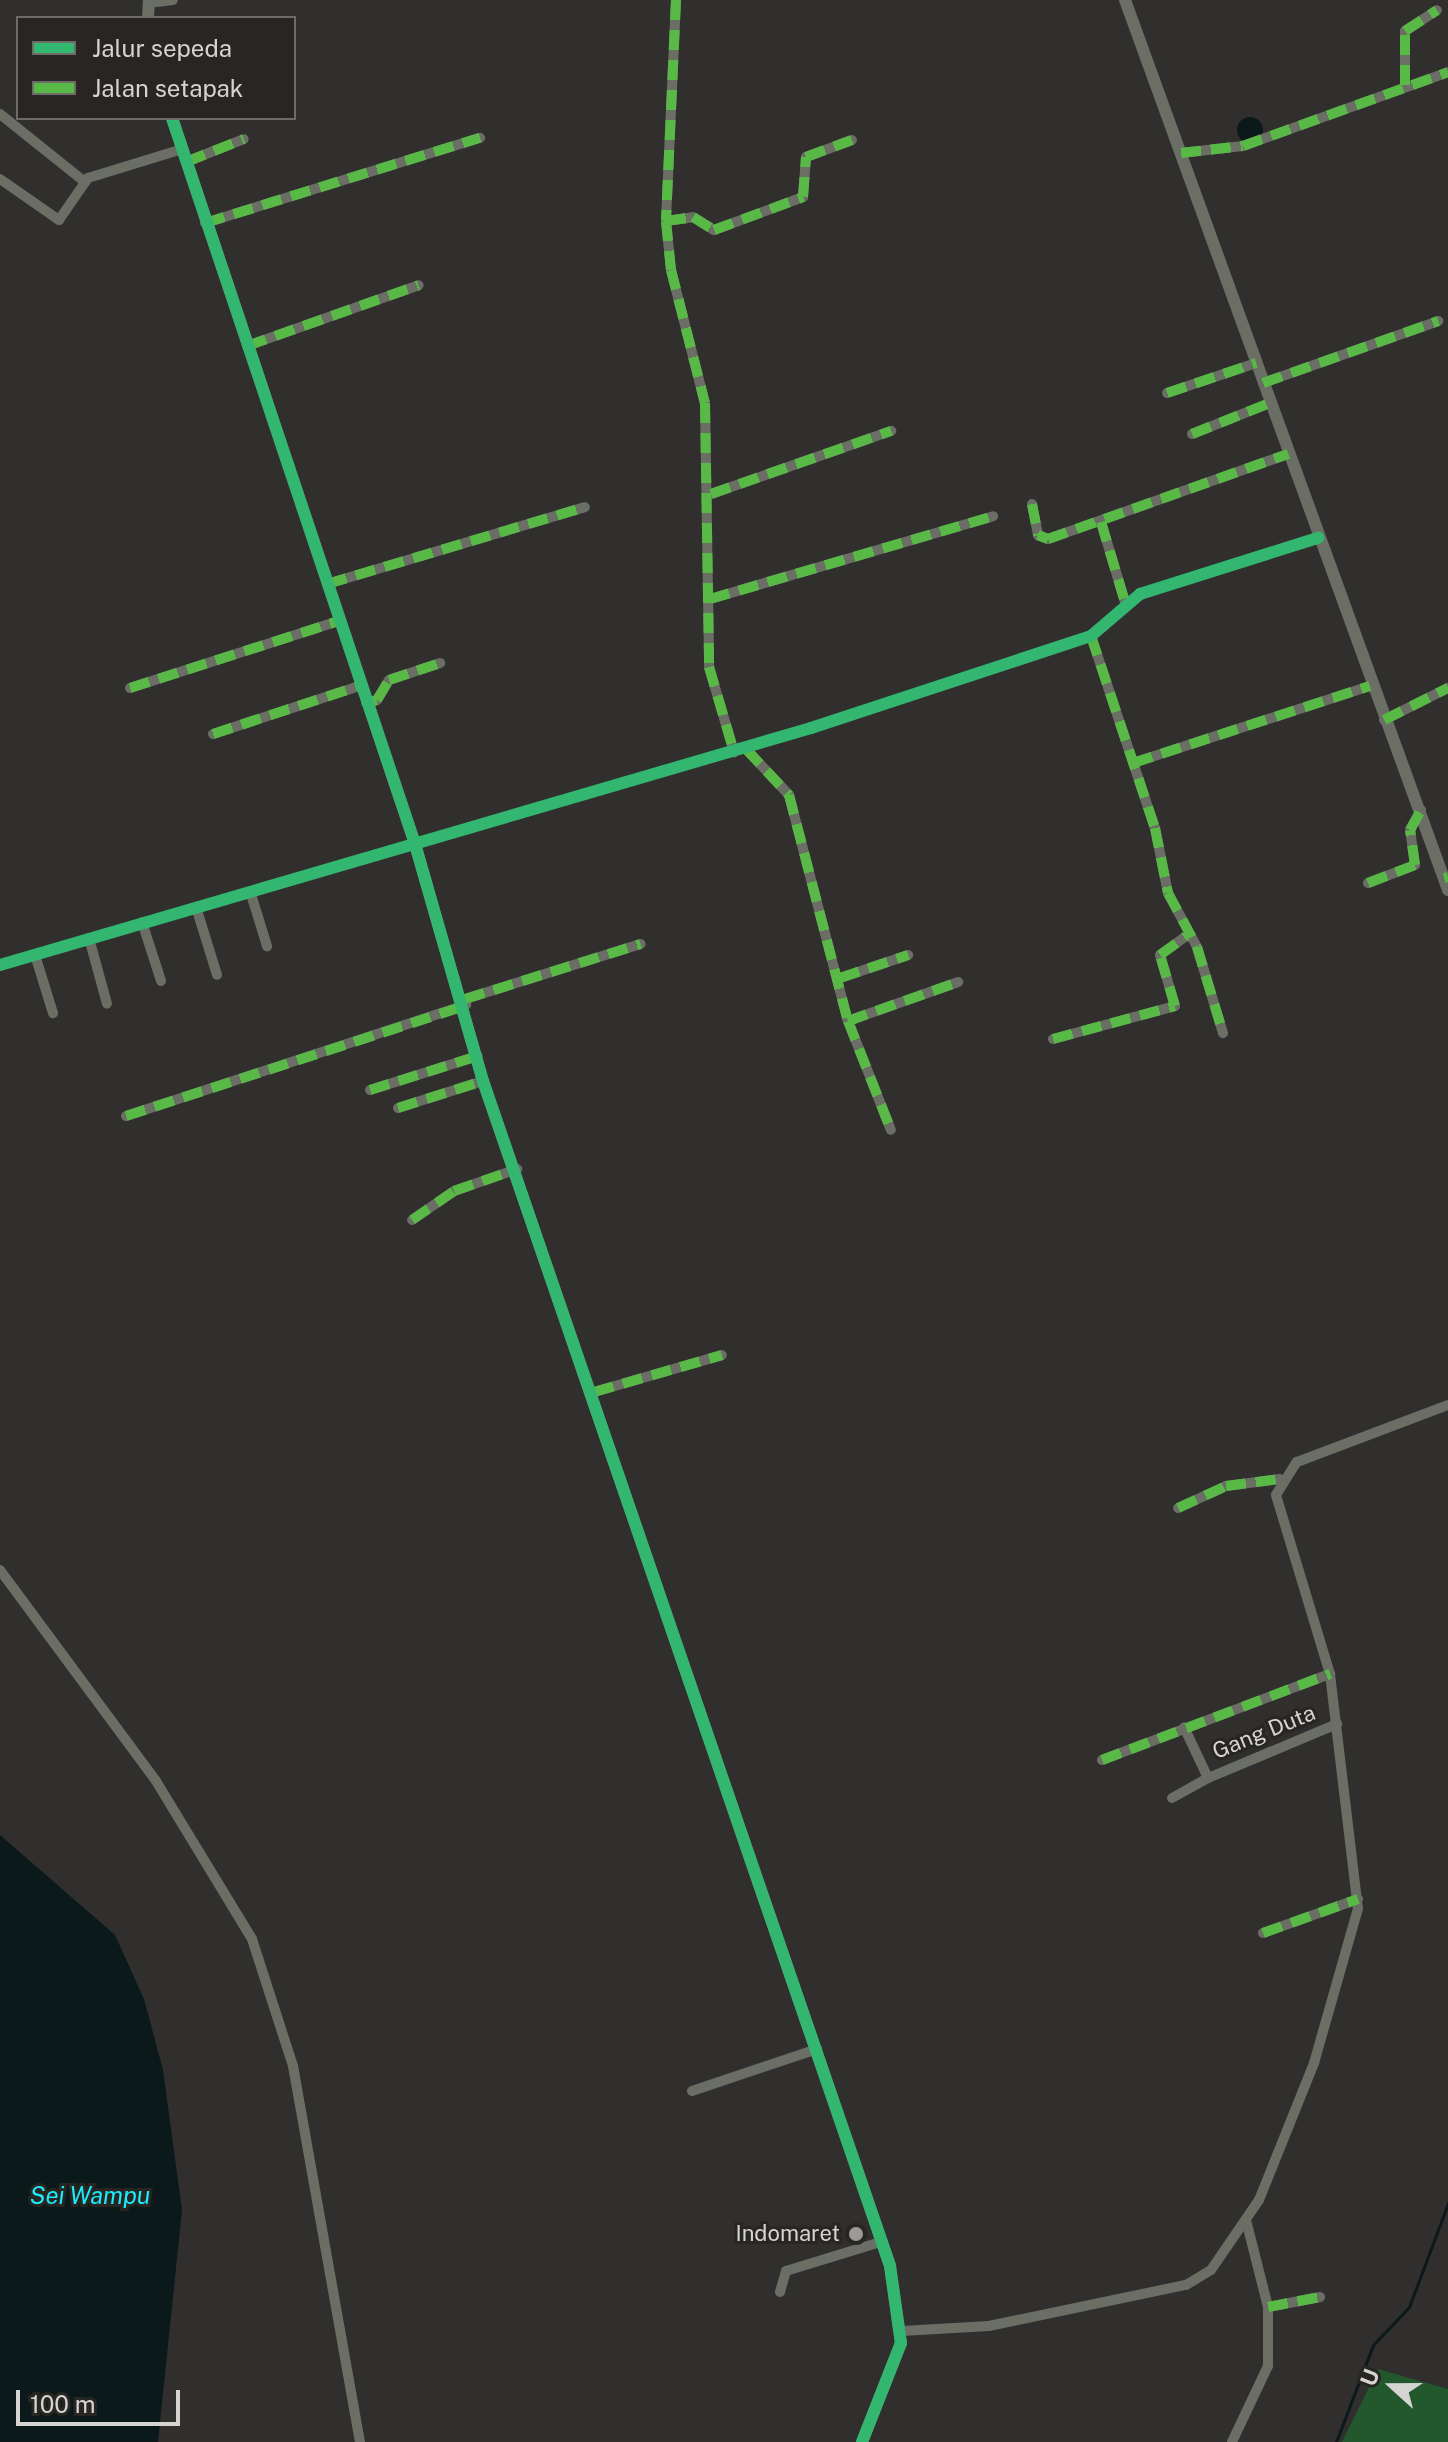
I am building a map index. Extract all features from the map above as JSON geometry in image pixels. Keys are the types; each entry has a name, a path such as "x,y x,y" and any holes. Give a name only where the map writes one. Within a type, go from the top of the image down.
{"street":[{"path":"149,2 173,0"},
{"path":"676,0 666,221 671,270 705,403 711,494 712,689 734,752"},
{"path":"1125,0 1370,686 1447,882"},
{"path":"1405,85 1405,31 1437,10"},
{"path":"1181,153 1243,146 1448,72"},
{"path":"0,114 85,182"},
{"path":"173,120 359,686 415,844 466,1002 483,1081 517,1169 594,1392 880,2242 902,2331 862,2442"},
{"path":"205,223 480,138"},
{"path":"186,162 244,139"},
{"path":"666,221 693,217 714,230 803,197 806,157 852,140"},
{"path":"0,179 59,220 85,182 182,149"},
{"path":"247,346 419,285"},
{"path":"1263,383 1438,321"},
{"path":"1167,393 1256,363"},
{"path":"1192,434 1270,403"},
{"path":"711,494 891,431"},
{"path":"1032,504 1042,538 1101,522 1288,454"},
{"path":"327,584 585,507"},
{"path":"710,599 993,516"},
{"path":"1101,522 1125,602"},
{"path":"0,965 746,749 1091,636 1125,602 1318,538"},
{"path":"130,688 339,621"},
{"path":"1091,636 1186,936 1197,947 1223,1033"},
{"path":"366,703 377,700 389,680 440,663"},
{"path":"213,734 359,686"},
{"path":"1133,763 1370,686"},
{"path":"1384,720 1448,688"},
{"path":"746,749 789,795 840,978 848,1021 891,1130"},
{"path":"1368,883 1415,865 1410,830 1421,810"},
{"path":"250,891 267,946"},
{"path":"196,907 217,975"},
{"path":"142,922 161,981"},
{"path":"1053,1039 1175,1006 1160,955 1186,936"},
{"path":"89,938 107,1004"},
{"path":"126,1116 641,944"},
{"path":"35,955 53,1013"},
{"path":"840,978 908,955"},
{"path":"848,1021 958,982"},
{"path":"370,1090 478,1056"},
{"path":"398,1108 483,1081"},
{"path":"412,1220 454,1191 517,1169"},
{"path":"594,1392 722,1355"},
{"path":"1178,1508 1226,1486 1280,1479 1321,1450 1448,1405"},
{"path":"902,2331 989,2326 1186,2285 1211,2270 1246,2220 1314,2063 1356,1937 1358,1899 1330,1674 1278,1518 1280,1479"},
{"path":"0,1570 156,1781 252,1939 293,2066 360,2442"},
{"path":"1102,1760 1330,1674"},
{"name":"Gang Duta","path":"1172,1798 1208,1778 1337,1724"},
{"path":"1184,1727 1208,1778"},
{"path":"1263,1933 1358,1899"},
{"path":"692,2091 817,2049"},
{"path":"1232,2442 1268,2366 1268,2307 1246,2220"},
{"path":"780,2292 786,2271 880,2242"},
{"path":"1268,2307 1320,2297"}],"green space":[{"path":"1378,2369 1448,2389 1448,2442 1342,2442"}],"water":[{"path":"1250,117 1259,121 1263,130 1259,139 1250,143 1241,139 1237,130 1241,121"},
{"name":"Sei Wampu","path":"0,1835 115,1935 144,1999 163,2070 182,2210 158,2442 0,2442"}],"waterway":[{"path":"1336,2442 1373,2345 1409,2307 1448,2203"}],"marked path":[{"path":"676,0 666,221 671,270 705,403 709,667 734,752"},
{"path":"1405,85 1405,31 1437,10"},
{"path":"1181,153 1243,146 1448,72"},
{"path":"205,223 480,138"},
{"path":"186,162 244,139"},
{"path":"666,221 693,217 714,230 803,197 806,157 852,140"},
{"path":"247,346 419,285"},
{"path":"1263,383 1438,321"},
{"path":"1167,393 1256,363"},
{"path":"1192,434 1270,403"},
{"path":"711,494 891,431"},
{"path":"1032,504 1038,535 1048,539 1288,454"},
{"path":"327,584 585,507"},
{"path":"710,599 993,516"},
{"path":"1101,522 1125,602"},
{"path":"130,688 339,621"},
{"path":"1091,636 1155,828 1168,893 1197,947 1223,1033"},
{"path":"366,703 377,700 389,680 440,663"},
{"path":"213,734 359,686"},
{"path":"1133,763 1370,686"},
{"path":"1384,720 1448,688"},
{"path":"746,749 789,795 848,1021 891,1130"},
{"path":"1368,883 1415,865 1410,830 1421,810"},
{"path":"1444,878 1448,877"},
{"path":"1053,1039 1175,1006 1160,955 1186,936"},
{"path":"465,999 641,944"},
{"path":"840,978 908,955"},
{"path":"848,1021 958,982"},
{"path":"126,1116 467,1005"},
{"path":"370,1090 478,1056"},
{"path":"398,1108 483,1081"},
{"path":"412,1220 454,1191 517,1169"},
{"path":"594,1392 722,1355"},
{"path":"1178,1508 1226,1486 1280,1479"},
{"path":"1102,1760 1330,1674"},
{"path":"1263,1933 1358,1899"},
{"path":"1268,2307 1320,2297"}],"cycle path":[{"path":"173,120 415,844 483,1081 890,2266 901,2343 862,2442"},
{"path":"0,965 811,728 1091,636 1140,594 1318,538"}],"place":[{"name":"Indomaret","path":"856,2234"}]}
